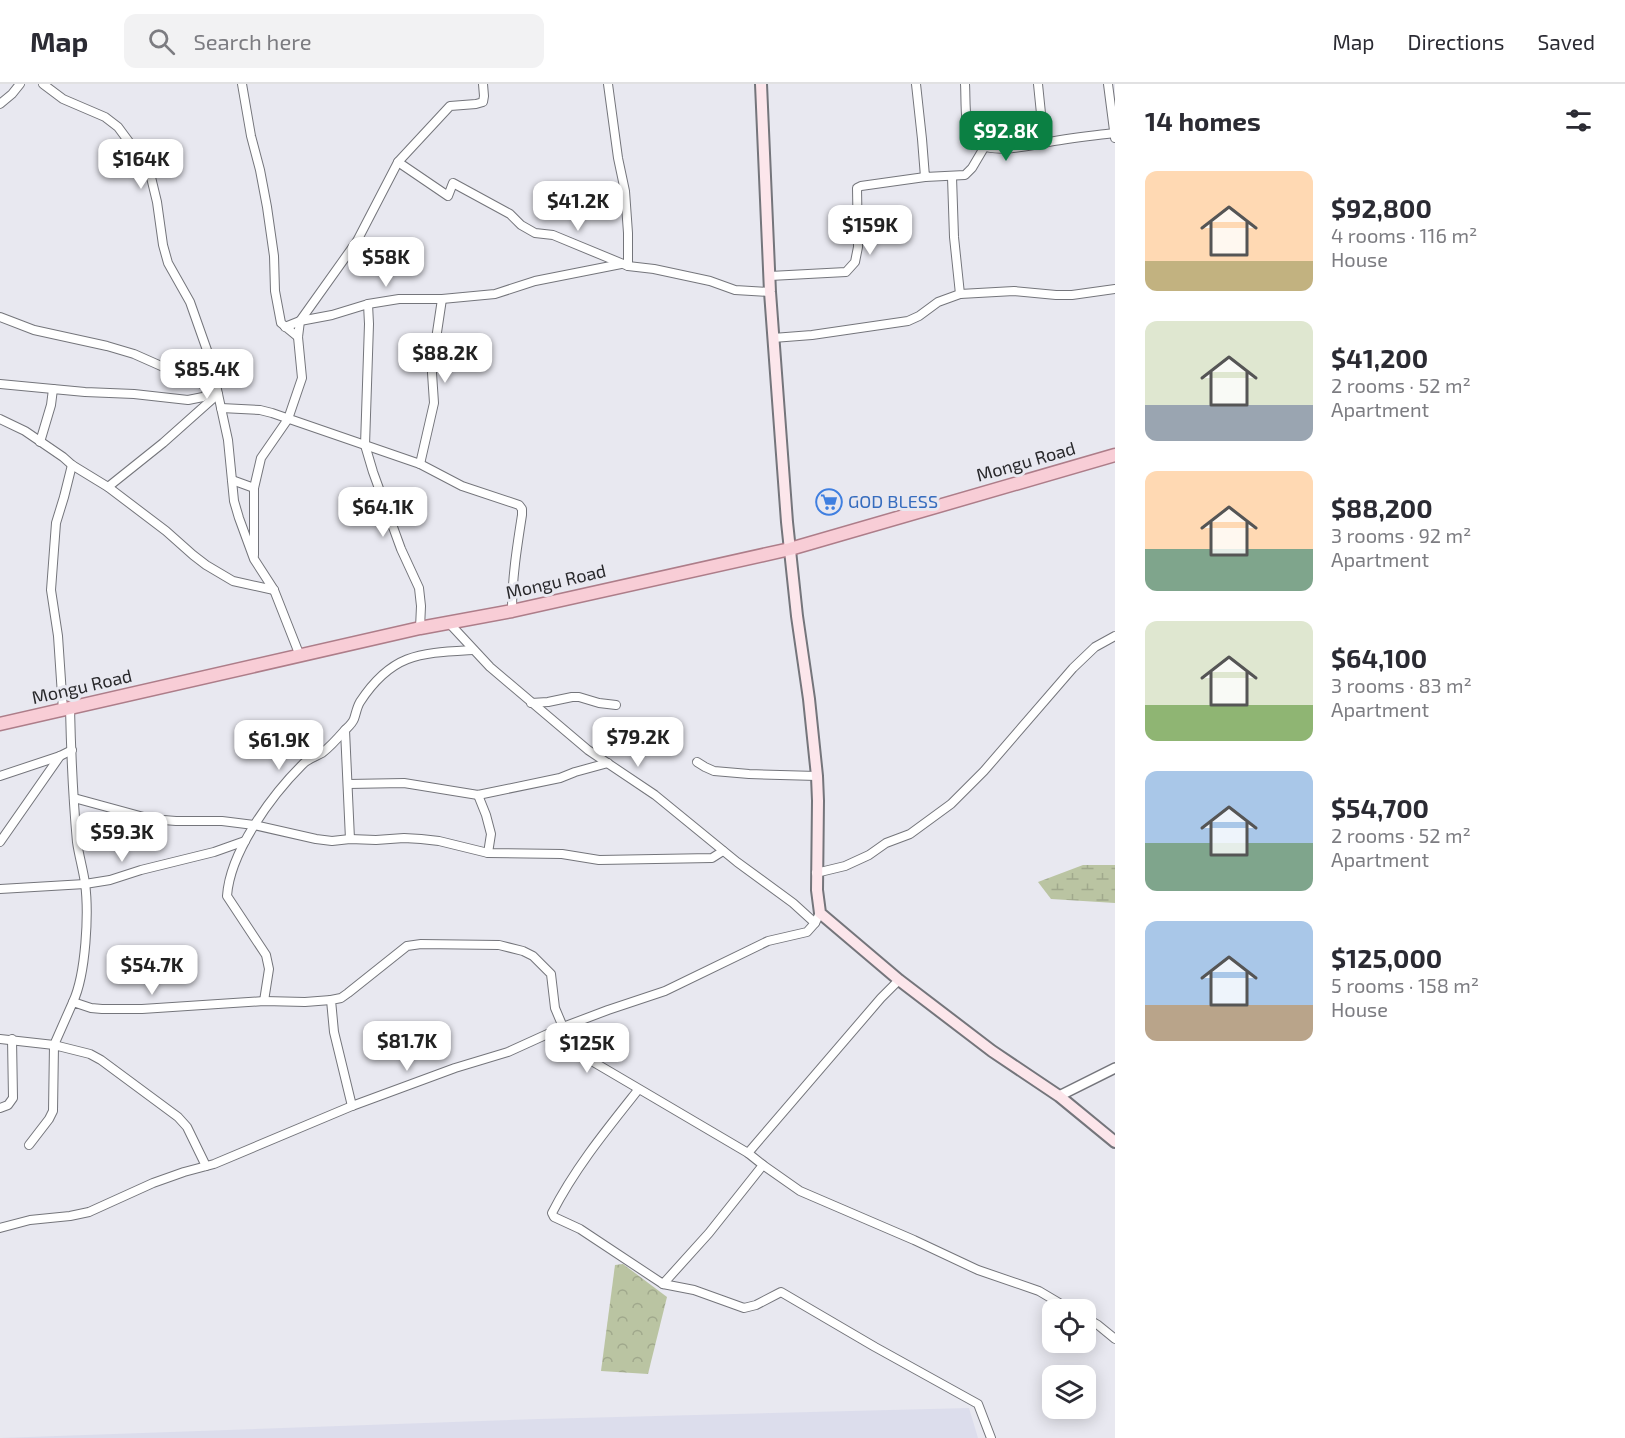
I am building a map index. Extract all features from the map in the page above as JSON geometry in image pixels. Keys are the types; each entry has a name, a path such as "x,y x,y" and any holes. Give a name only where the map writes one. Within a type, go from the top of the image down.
{"main road":[{"path":"761,84 770,292 790,549 817,776 818,918 992,1051 1059,1096 1115,1142"},
{"name":"Mongu Road","path":"0,724 420,628 512,611 790,549 1115,455"}],"street":[{"path":"0,104 20,84"},
{"path":"43,84 63,99 105,117 118,127 149,170 168,263 190,302 208,353 228,440 234,501 239,518 254,559 274,590 300,656"},
{"path":"242,84 267,207 274,256 275,291 281,323 298,337"},
{"path":"254,559 254,488 261,458 288,419 302,378 298,337 300,321 357,241 398,162 450,106 483,102 483,84"},
{"path":"608,84 618,158 625,190 628,233 625,265"},
{"path":"916,84 925,177"},
{"path":"965,84 970,138 977,144 1003,149 1018,149 1044,143 1114,135 1108,84"},
{"path":"1038,84 1044,143"},
{"path":"770,276 846,272 855,262 858,247 857,188 925,177 965,175 985,146"},
{"path":"398,162 448,196 453,183 510,214 521,225 534,232 553,235 625,265 710,281 735,290 770,292"},
{"path":"952,177 954,237 960,294"},
{"path":"285,327 368,304 399,299 442,299 495,294 535,281 625,265"},
{"path":"773,338 908,321 920,316 938,302 960,294 1014,291 1072,295 1115,289"},
{"path":"420,464 434,403 433,358 442,299"},
{"path":"368,304 366,445 400,549 419,588 420,628"},
{"path":"0,317 34,330 134,354 216,390"},
{"path":"0,384 188,400 202,397 216,390"},
{"path":"40,442 51,405 53,389"},
{"path":"108,487 155,450 216,390"},
{"path":"221,408 260,410 288,419 420,464 462,486 519,505 522,515 515,555 512,611"},
{"path":"0,419 25,431 72,465 108,487 206,565 233,581 274,590"},
{"path":"29,1144 53,1111 54,1045 78,992 87,914 85,884 77,843 72,750 51,590 56,523 72,465"},
{"path":"232,480 254,488"},
{"path":"0,1228 30,1220 81,1214 153,1183 206,1166 352,1106 455,1068 508,1052 563,1027 665,991 768,941 807,932 818,918 793,903 723,851 655,795 588,750 531,703 473,650 449,623"},
{"path":"816,873 845,866 869,855 886,843 910,834 951,804 984,771 1073,668 1095,647 1115,636"},
{"path":"264,1001 269,969 266,955 227,896 230,875 244,841 281,788 304,762 322,753 352,723 362,699 396,664 407,658 424,654 473,650"},
{"path":"531,703 572,697 616,705"},
{"path":"345,730 350,839"},
{"path":"0,776 72,750"},
{"path":"0,842 60,756"},
{"path":"697,762 714,771 817,776"},
{"path":"348,784 404,783 478,795 560,778 608,763"},
{"path":"478,795 490,834 488,853"},
{"path":"74,798 151,819 222,821 332,841 421,839 488,853 562,854 599,860 712,858 723,851"},
{"path":"0,889 85,884 110,880 214,852 244,841"},
{"path":"74,1002 91,1008 122,1009 172,1008 264,1001 331,1000 341,998 407,946 421,944 499,945 523,951 533,957 550,974 555,1008 563,1027 590,1060 748,1153 800,1191 978,1270 1038,1291 1052,1299"},
{"path":"748,1153 899,980"},
{"path":"331,1000 334,1032 352,1106"},
{"path":"0,1038 54,1045 90,1054 101,1060 178,1117 187,1127 206,1166"},
{"path":"0,1108 8,1106 13,1098 12,1039"},
{"path":"1059,1096 1115,1068"},
{"path":"638,1090 573,1176 552,1213 554,1217 580,1229 663,1284 694,1290 744,1308 756,1305 782,1292 978,1404 991,1438"},
{"path":"663,1284 709,1233 764,1165"},
{"path":"1096,1324 1115,1339"}],"shaded area":[{"path":"969,1408 978,1438 0,1438 539,1419"}],"green space":[{"path":"1083,865 1115,865 1115,903 1051,899 1038,882"},
{"path":"623,1264 667,1297 648,1374 601,1371 615,1265"}],"place":[{"name":"GOD BLESS","path":"829,502"}]}
